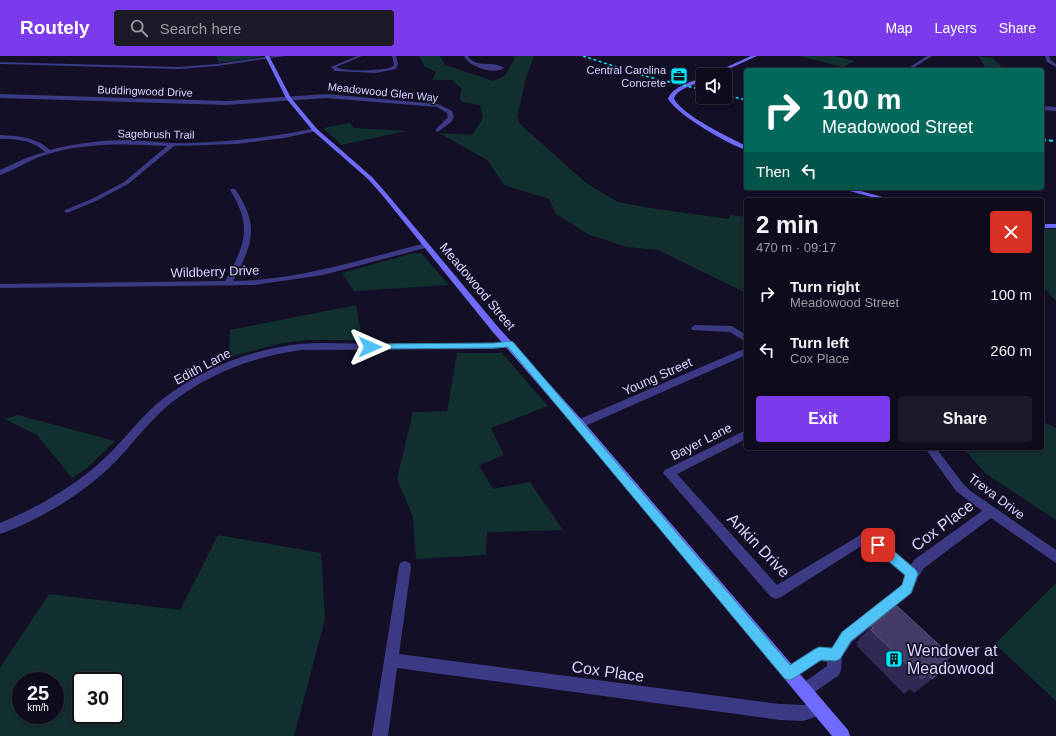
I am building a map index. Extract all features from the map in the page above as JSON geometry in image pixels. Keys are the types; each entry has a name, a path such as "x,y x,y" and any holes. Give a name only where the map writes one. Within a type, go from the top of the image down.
{"street":[{"path":"0,63 179,68 283,56"},
{"path":"360,56 333,67 335,70 346,71 389,70 394,68 396,64 394,56"},
{"path":"466,56 468,60 481,65"},
{"path":"727,68 755,56"},
{"path":"910,68 930,56"},
{"path":"1047,56 1049,61 1056,66"},
{"name":"Meadowood Street","path":"267,57 289,98 315,130 370,178 495,329 510,344 579,424 842,736"},
{"path":"696,82 674,93 671,98 672,102 681,111 744,147"},
{"name":"Buddingwood Drive","path":"0,96 226,103 289,98"},
{"name":"Meadowood Glen Way","path":"289,98 326,96 438,106 450,112 451,117 449,121 438,130"},
{"path":"1044,108 1056,109"},
{"name":"Sagebrush Trail","path":"0,173 20,163 49,152 105,143 172,145 250,141 315,130"},
{"path":"0,137 24,139 36,142 49,152"},
{"path":"67,211 94,200 126,183 172,145"},
{"path":"227,284 243,256 249,228 246,214 233,190"},
{"path":"850,190 882,198"},
{"path":"1044,226 1056,226"},
{"name":"Wildberry Drive","path":"0,286 227,284 282,280 323,273 426,245"},
{"path":"695,328 732,329 744,338"},
{"name":"Edith Lane","path":"0,529 45,507 79,486 107,463 151,415 166,402 193,383 238,361 272,351 307,347 494,346 510,344"},
{"name":"Young Street","path":"579,424 744,352"},
{"name":"Bayer Lane","path":"669,473 744,435"},
{"name":"Treva Drive","path":"932,450 960,488 968,495 1056,557"},
{"name":"Ankin Drive","path":"669,473 776,593 867,536 912,574"},
{"name":"Cox Place","path":"804,691 834,670 835,655 846,637 907,589 912,574 919,564 992,511"},
{"path":"380,736 406,567"},
{"path":"789,674 819,654 835,655"},
{"name":"Cox Place","path":"391,660 780,712 803,713 820,709"}],"green space":[{"path":"216,56 260,56 261,57 219,63"},
{"path":"419,56 440,56 445,65 493,81 505,76 514,59 514,56 534,56 526,78 517,117 520,124 586,183 618,202 729,219 730,215 744,217 744,292 658,250 627,247 588,234 556,214 549,199 504,185 487,160 439,133 472,135 483,118 480,105 463,102 459,98 462,89 452,80 432,80 436,72 425,67"},
{"path":"798,56 834,56 855,61 843,67"},
{"path":"978,56 992,58 1005,68 982,68 985,67"},
{"path":"350,123 354,128 406,131 342,145 323,128"},
{"path":"1044,229 1056,229 1056,301 1044,288"},
{"path":"414,253 422,254 449,285 354,291 342,273"},
{"path":"356,305 362,340 308,340 282,343 229,357 230,330"},
{"path":"457,353 502,353 548,406 491,428 504,455 479,465 493,489 530,482 563,530 487,532 486,555 416,559 413,517 397,479 413,412 447,411"},
{"path":"18,415 115,441 87,468 72,478 37,435 5,419"},
{"path":"1044,422 1056,428 1056,520 986,474 965,450 1044,450"},
{"path":"218,535 321,553 325,619 294,736 0,736 0,668 49,594 180,610"},
{"path":"1056,583 1056,701 995,644"}],"building":[{"path":"897,606 951,656 946,660 950,664 932,679 928,674 922,679 871,630 873,628 871,626"}],"railway":[{"path":"583,56 641,75 696,88"},
{"path":"732,97 744,100"},
{"path":"1044,140 1056,141"}],"place":[{"name":"Central Carolina Concrete","path":"679,76"},
{"name":"Wendover at Meadowood","path":"894,659"}],"route":[{"path":"370,347 494,346 510,344 789,674 819,654 835,655 846,637 907,589 912,574 878,545"}]}
